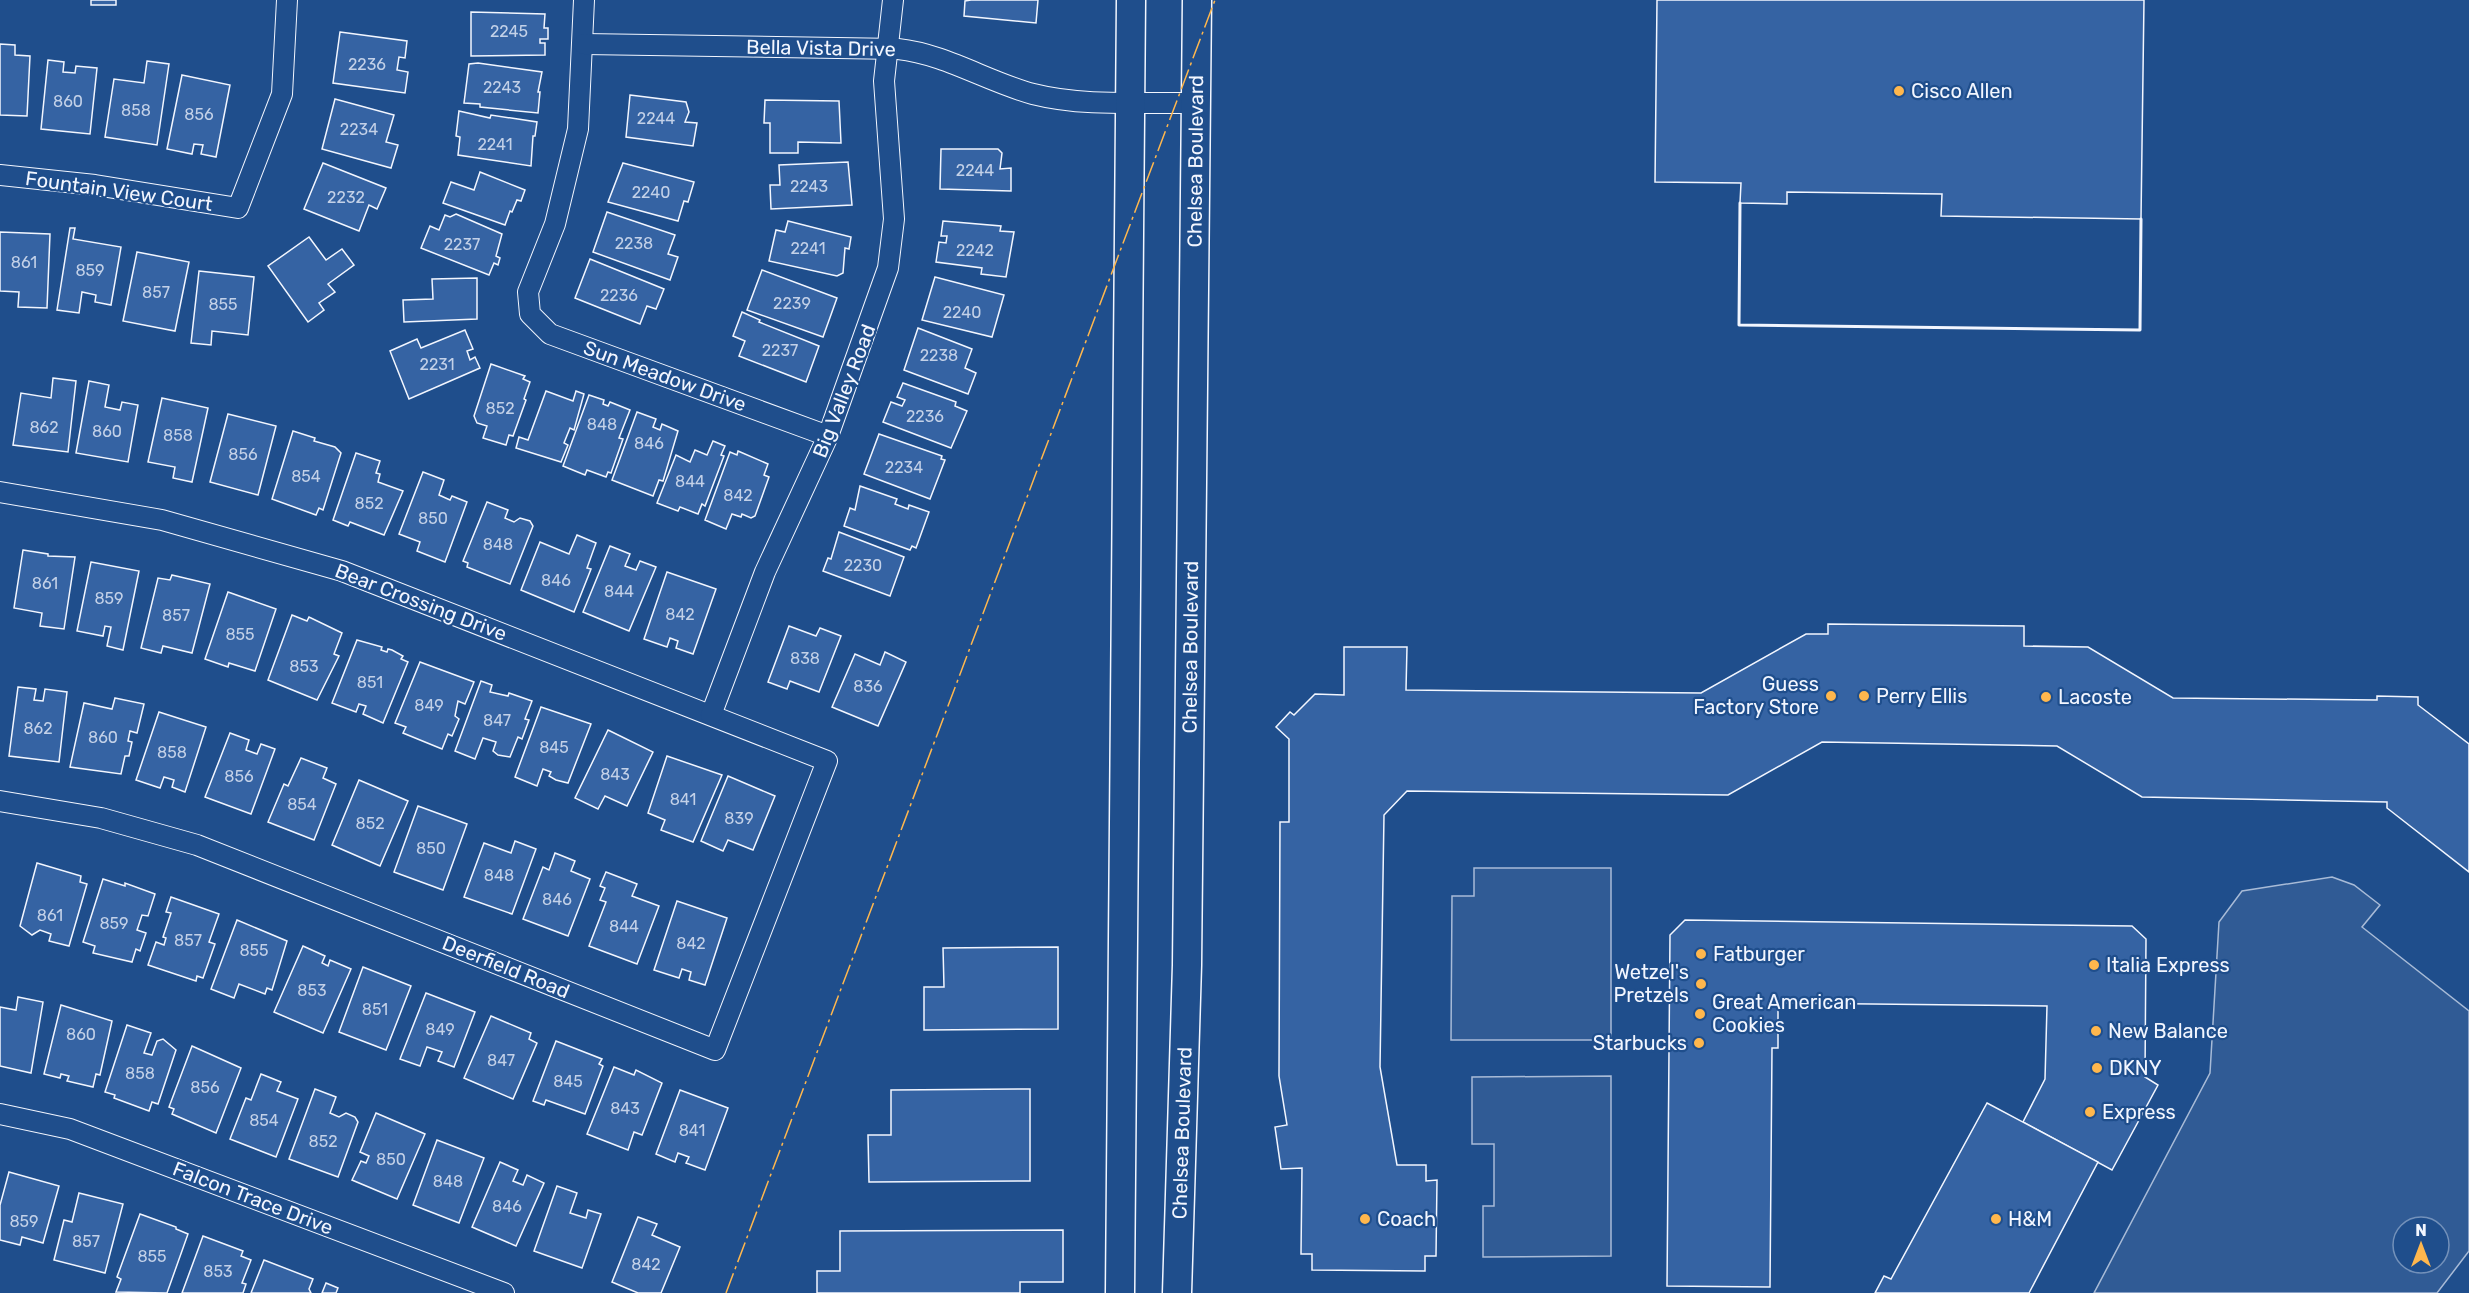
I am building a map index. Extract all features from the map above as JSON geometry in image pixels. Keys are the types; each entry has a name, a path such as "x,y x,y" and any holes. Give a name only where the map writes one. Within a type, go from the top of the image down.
{"main road":[{"path":"1120,1293 1131,0"},
{"name":"Chelsea Boulevard","path":"1178,1293 1187,965 1194,103 1197,0"}],"street":[{"name":"Fountain View Court","path":"0,175 95,185 238,208 282,94 287,0"},
{"path":"584,0 584,44"},
{"name":"Big Valley Road","path":"711,715 765,572 828,436 878,302 891,252 893,204 884,81 893,0"},
{"name":"Bella Vista Drive","path":"584,44 888,48 925,54 1037,95 1131,102 1194,103"},
{"name":"Sun Meadow Drive","path":"584,44 578,129 555,224 528,292 530,314 550,334 828,436"},
{"name":"Bear Crossing Drive","path":"0,492 162,520 342,571 827,761"},
{"name":"Deerfield Road","path":"0,801 101,818 197,845 715,1050 827,761"},
{"name":"Falcon Trace Drive","path":"0,1114 70,1129 504,1293"}],"shaded area":[{"path":"1474,868 1611,868 1611,1040 1451,1040 1452,896 1474,896"},
{"path":"2332,877 2354,885 2380,905 2362,927 2469,1011 2469,1251 2451,1275 2451,1215 2391,1215 2391,1275 2451,1275 2437,1293 2094,1293 2210,1073 2219,922 2242,891"},
{"path":"1611,1076 1611,1256 1483,1257 1483,1206 1494,1206 1494,1144 1472,1144 1472,1077"}],"building":[{"path":"91,0 116,0 116,5 91,5"},
{"path":"1038,0 1036,23 964,16 965,1"},
{"name":"Cisco Allen","path":"1657,0 2144,0 2141,219 1941,216 1942,194 1787,192 1787,204 1740,203 1741,183 1655,182"},
{"path":"471,12 545,14 544,28 548,28 548,39 540,39 540,43 545,43 545,55 471,56"},
{"path":"340,32 407,41 405,58 399,57 397,70 408,72 405,93 333,83"},
{"path":"0,44 15,45 15,55 30,56 27,116 0,115"},
{"path":"48,60 64,62 63,72 75,73 76,66 97,68 90,134 41,129"},
{"path":"147,61 169,64 157,145 105,137 114,79 144,83"},
{"path":"478,63 542,72 538,92 540,92 538,113 480,107 480,104 464,103 469,64"},
{"path":"182,75 230,85 216,157 201,154 203,145 194,144 192,154 167,149"},
{"path":"630,95 686,102 689,112 685,122 697,123 693,146 626,137"},
{"path":"335,99 394,115 386,142 398,145 391,168 322,149"},
{"path":"765,100 839,101 841,143 798,142 798,153 770,153 770,123 764,123"},
{"path":"459,111 490,118 491,115 537,122 535,136 533,136 531,166 458,155 460,137 456,136"},
{"path":"941,149 998,149 1002,153 1000,169 1011,168 1011,191 940,189"},
{"path":"848,162 852,205 771,209 770,185 780,185 779,165"},
{"path":"323,163 386,188 377,209 369,205 359,231 304,209"},
{"path":"623,163 694,182 688,202 684,201 678,221 608,202"},
{"path":"480,172 525,190 521,201 517,200 512,212 510,211 505,225 443,203 451,182 474,190"},
{"path":"607,212 675,235 668,254 678,257 670,280 593,252"},
{"path":"456,214 502,234 496,256 500,258 498,265 494,263 489,275 421,248 430,226 439,230 445,215 450,217"},
{"path":"788,221 851,237 849,249 845,248 843,273 837,276 769,261 776,230 785,232"},
{"path":"943,221 1001,226 1000,231 1014,232 1006,277 981,274 982,268 936,262 939,242 946,243 947,236 941,236"},
{"path":"70,228 75,228 73,239 121,247 111,305 95,302 96,295 82,292 79,313 57,310"},
{"path":"0,232 50,234 47,308 18,307 19,292 0,291"},
{"path":"309,237 326,260 342,249 354,265 328,284 335,292 319,303 324,310 308,322 268,266"},
{"path":"137,252 189,262 175,331 123,321"},
{"path":"590,259 664,289 656,309 647,306 640,324 575,298"},
{"path":"762,270 837,298 823,337 747,310"},
{"path":"199,271 254,277 248,335 212,331 211,345 191,343"},
{"path":"935,277 1004,295 992,337 922,320"},
{"path":"477,278 477,319 404,322 403,300 433,299 432,279"},
{"path":"742,312 760,320 759,322 819,346 806,382 739,356 745,341 733,336"},
{"path":"918,328 972,349 965,368 976,373 968,394 904,370"},
{"path":"465,330 473,349 467,351 470,360 475,357 480,368 409,399 390,351 417,339 421,348"},
{"path":"491,364 525,376 523,379 530,382 513,436 509,435 506,445 483,438 487,426 477,423 474,416"},
{"path":"53,378 76,381 68,452 13,445 21,393 51,398"},
{"path":"89,381 109,385 105,407 120,410 122,402 138,405 128,462 76,453"},
{"path":"903,383 956,402 955,406 967,411 951,448 883,422 891,402 902,406 905,400 897,397"},
{"path":"546,391 573,401 576,391 584,394 574,430 570,428 564,443 568,445 561,462 516,448 519,437 528,440"},
{"path":"589,395 604,400 603,404 608,406 610,402 630,410 619,438 623,439 611,473 608,472 606,477 587,470 585,475 563,466"},
{"path":"162,398 208,408 192,482 173,478 175,467 148,462"},
{"path":"637,412 656,419 653,427 660,430 662,424 678,431 663,481 659,480 653,496 612,480"},
{"path":"228,414 276,426 258,495 210,482"},
{"path":"293,431 315,438 314,441 335,447 341,453 323,510 319,508 316,515 272,499"},
{"path":"879,434 942,456 941,459 945,460 930,499 864,474"},
{"path":"713,441 725,446 721,455 724,456 705,506 702,504 698,514 680,507 678,511 657,503 676,455 690,462 695,450 707,455"},
{"path":"738,451 768,464 764,475 769,477 755,516 751,518 742,514 741,517 732,514 726,529 705,520 730,452 737,455"},
{"path":"356,453 380,461 376,473 380,474 378,482 403,491 384,535 350,522 348,526 333,520"},
{"path":"423,472 444,480 439,495 450,500 452,496 467,502 445,562 417,551 420,542 399,534"},
{"path":"860,486 897,499 895,504 908,509 909,505 929,512 916,548 912,546 910,550 844,526 850,508 855,510"},
{"path":"487,502 508,510 505,518 514,522 520,518 530,521 533,526 510,584 467,567 468,563 463,561"},
{"path":"839,532 904,557 890,596 823,571 828,558 831,559"},
{"path":"577,535 596,543 587,568 591,569 574,612 521,590 540,542 569,554"},
{"path":"610,546 630,554 625,566 636,570 640,561 656,567 629,631 583,612"},
{"path":"23,550 48,554 48,556 75,557 64,629 40,626 42,613 14,608"},
{"path":"91,562 139,571 123,650 107,646 111,627 105,626 103,636 77,631"},
{"path":"667,572 716,589 693,654 676,648 678,641 670,638 667,647 644,639"},
{"path":"172,575 210,584 192,653 163,646 161,653 141,648 158,578 170,580"},
{"path":"228,592 276,609 255,671 229,663 228,667 205,659"},
{"path":"292,615 307,621 309,617 342,633 334,654 339,656 317,700 268,680"},
{"path":"1828,624 2024,626 2024,646 2088,647 2173,698 2377,700 2377,696 2418,697 2418,705 2469,744 2469,872 2387,808 2387,802 2142,797 2057,746 1822,742 1728,795 1407,791 1384,815 1380,1067 1397,1165 1426,1165 1426,1181 1437,1180 1436,1256 1425,1256 1425,1271 1312,1270 1312,1254 1301,1254 1302,1168 1281,1169 1275,1127 1287,1125 1279,1076 1280,822 1289,822 1289,739 1276,727 1290,712 1294,715 1315,694 1344,695 1344,647 1407,647 1406,690 1701,693 1806,634 1828,634"},
{"path":"789,626 816,636 820,628 841,636 819,692 790,681 787,689 768,682"},
{"path":"357,640 382,647 381,650 387,652 388,649 392,650 408,662 383,723 363,714 366,706 359,704 356,712 332,703"},
{"path":"885,652 906,662 878,726 832,707 855,654 880,665"},
{"path":"420,662 474,682 465,704 458,701 455,716 459,719 452,736 448,734 442,749 403,733 406,727 395,723"},
{"path":"481,681 492,685 490,692 508,696 509,693 532,701 525,719 529,720 522,739 518,737 510,757 498,755 493,751 496,742 483,738 475,759 455,751"},
{"path":"18,687 36,689 34,700 43,701 45,689 67,692 59,762 9,756"},
{"path":"115,698 144,704 137,733 130,731 128,741 132,742 129,756 125,756 121,774 70,767 84,703 112,709"},
{"path":"541,707 591,724 568,783 556,780 549,776 551,772 543,769 537,786 515,777"},
{"path":"159,712 206,727 185,792 172,787 174,780 164,777 160,788 136,780"},
{"path":"608,730 653,752 627,806 605,796 598,809 575,798"},
{"path":"230,733 249,740 246,750 257,754 261,744 275,749 251,814 205,797"},
{"path":"667,756 722,775 693,842 661,830 665,820 648,813"},
{"path":"301,758 327,768 323,778 336,784 314,840 268,822 284,784 288,786"},
{"path":"728,776 775,796 753,850 728,840 723,851 701,841"},
{"path":"359,780 408,801 380,866 332,845"},
{"path":"418,806 467,824 443,890 394,872"},
{"path":"515,841 536,849 512,914 464,897 484,843 511,853"},
{"path":"555,853 575,861 571,871 590,879 568,936 523,919 543,867 549,870"},
{"path":"37,863 81,876 80,882 87,884 69,946 49,941 51,934 40,930 32,935 20,926"},
{"path":"606,872 637,884 632,896 659,906 637,964 589,946 606,902 600,900 605,888 600,886"},
{"path":"103,879 125,886 125,883 155,894 148,916 142,915 137,930 146,933 140,951 136,949 132,962 93,953 95,946 83,942"},
{"path":"171,897 219,914 209,942 215,944 203,978 197,976 196,981 148,965 156,942 164,945 166,938 163,937 171,913 166,912"},
{"path":"677,901 727,918 705,985 689,980 691,972 682,969 679,978 654,970"},
{"path":"237,920 287,941 272,990 267,988 265,994 239,984 234,998 211,989"},
{"path":"1685,920 2132,926 2146,939 2145,1077 2158,1085 2112,1170 2023,1122 2045,1079 2047,1006 1778,1003 1778,1048 1772,1048 1770,1287 1667,1286 1670,935"},
{"path":"303,946 325,956 322,963 328,966 330,960 351,969 323,1033 274,1012"},
{"path":"1058,947 1058,1029 924,1030 924,987 944,987 943,948"},
{"path":"363,967 411,986 386,1050 339,1032"},
{"path":"426,993 475,1012 454,1067 438,1061 442,1052 427,1047 420,1066 400,1059"},
{"path":"18,997 43,1002 31,1073 0,1066 0,1007 16,1010"},
{"path":"61,1005 112,1021 100,1075 96,1074 93,1087 67,1081 69,1076 61,1074 60,1078 44,1074"},
{"path":"491,1016 531,1033 529,1039 537,1043 513,1099 464,1078"},
{"path":"127,1025 151,1033 144,1053 152,1055 157,1041 163,1039 176,1050 158,1104 152,1102 149,1111 114,1098 115,1095 105,1092"},
{"path":"556,1041 602,1059 599,1064 603,1066 585,1114 546,1100 544,1105 533,1101"},
{"path":"192,1046 241,1068 216,1133 172,1114 174,1109 169,1107"},
{"path":"614,1067 634,1075 636,1070 662,1083 642,1135 634,1132 628,1150 587,1134"},
{"path":"261,1074 281,1082 277,1091 298,1099 276,1157 230,1139 246,1098 251,1100"},
{"path":"315,1089 336,1097 330,1113 339,1117 346,1113 355,1117 358,1122 338,1177 289,1159"},
{"path":"1030,1089 1030,1181 869,1182 868,1135 891,1135 891,1090"},
{"path":"680,1090 728,1108 705,1170 686,1163 689,1157 678,1153 675,1162 656,1154"},
{"name":"H&M","path":"1987,1103 2098,1162 2029,1293 1875,1293 1884,1276 1891,1279"},
{"path":"376,1113 425,1134 397,1199 352,1180 361,1161 366,1163 369,1156 360,1152"},
{"path":"437,1140 484,1158 459,1223 413,1205"},
{"path":"500,1162 518,1170 513,1181 523,1185 527,1175 544,1183 516,1246 472,1227"},
{"path":"9,1172 59,1186 43,1243 22,1237 20,1245 0,1240 0,1205"},
{"path":"557,1186 577,1193 570,1213 586,1218 588,1210 601,1214 582,1268 534,1251"},
{"path":"79,1193 123,1204 105,1273 54,1260 64,1220 72,1222"},
{"path":"140,1214 176,1227 188,1234 167,1293 116,1292 121,1279 117,1277"},
{"path":"638,1217 657,1224 652,1235 680,1247 661,1293 638,1293 612,1282"},
{"path":"1063,1230 1063,1282 1020,1282 1020,1293 817,1293 817,1271 840,1271 840,1231"},
{"path":"203,1236 243,1251 241,1256 251,1260 242,1283 246,1284 243,1293 182,1293"},
{"path":"264,1260 313,1279 309,1289 311,1293 251,1293"},
{"path":"326,1283 338,1288 336,1293 322,1293"}],"wall":[{"path":"1740,203 1739,325 2140,330 2141,219"}],"power":[{"path":"726,1293 1215,0"}],"place":[{"name":"Cisco Allen","path":"1899,91"},
{"name":"Guess Factory Store","path":"1831,696"},
{"name":"Perry Ellis","path":"1864,696"},
{"name":"Lacoste","path":"2046,697"},
{"name":"Fatburger","path":"1701,954"},
{"name":"Italia Express","path":"2094,965"},
{"name":"Wetzel's Pretzels","path":"1701,984"},
{"name":"Great American Cookies","path":"1700,1014"},
{"name":"New Balance","path":"2096,1031"},
{"name":"Starbucks","path":"1699,1043"},
{"name":"DKNY","path":"2097,1068"},
{"name":"Express","path":"2090,1112"},
{"name":"Coach","path":"1365,1219"},
{"name":"H&M","path":"1996,1219"}]}
